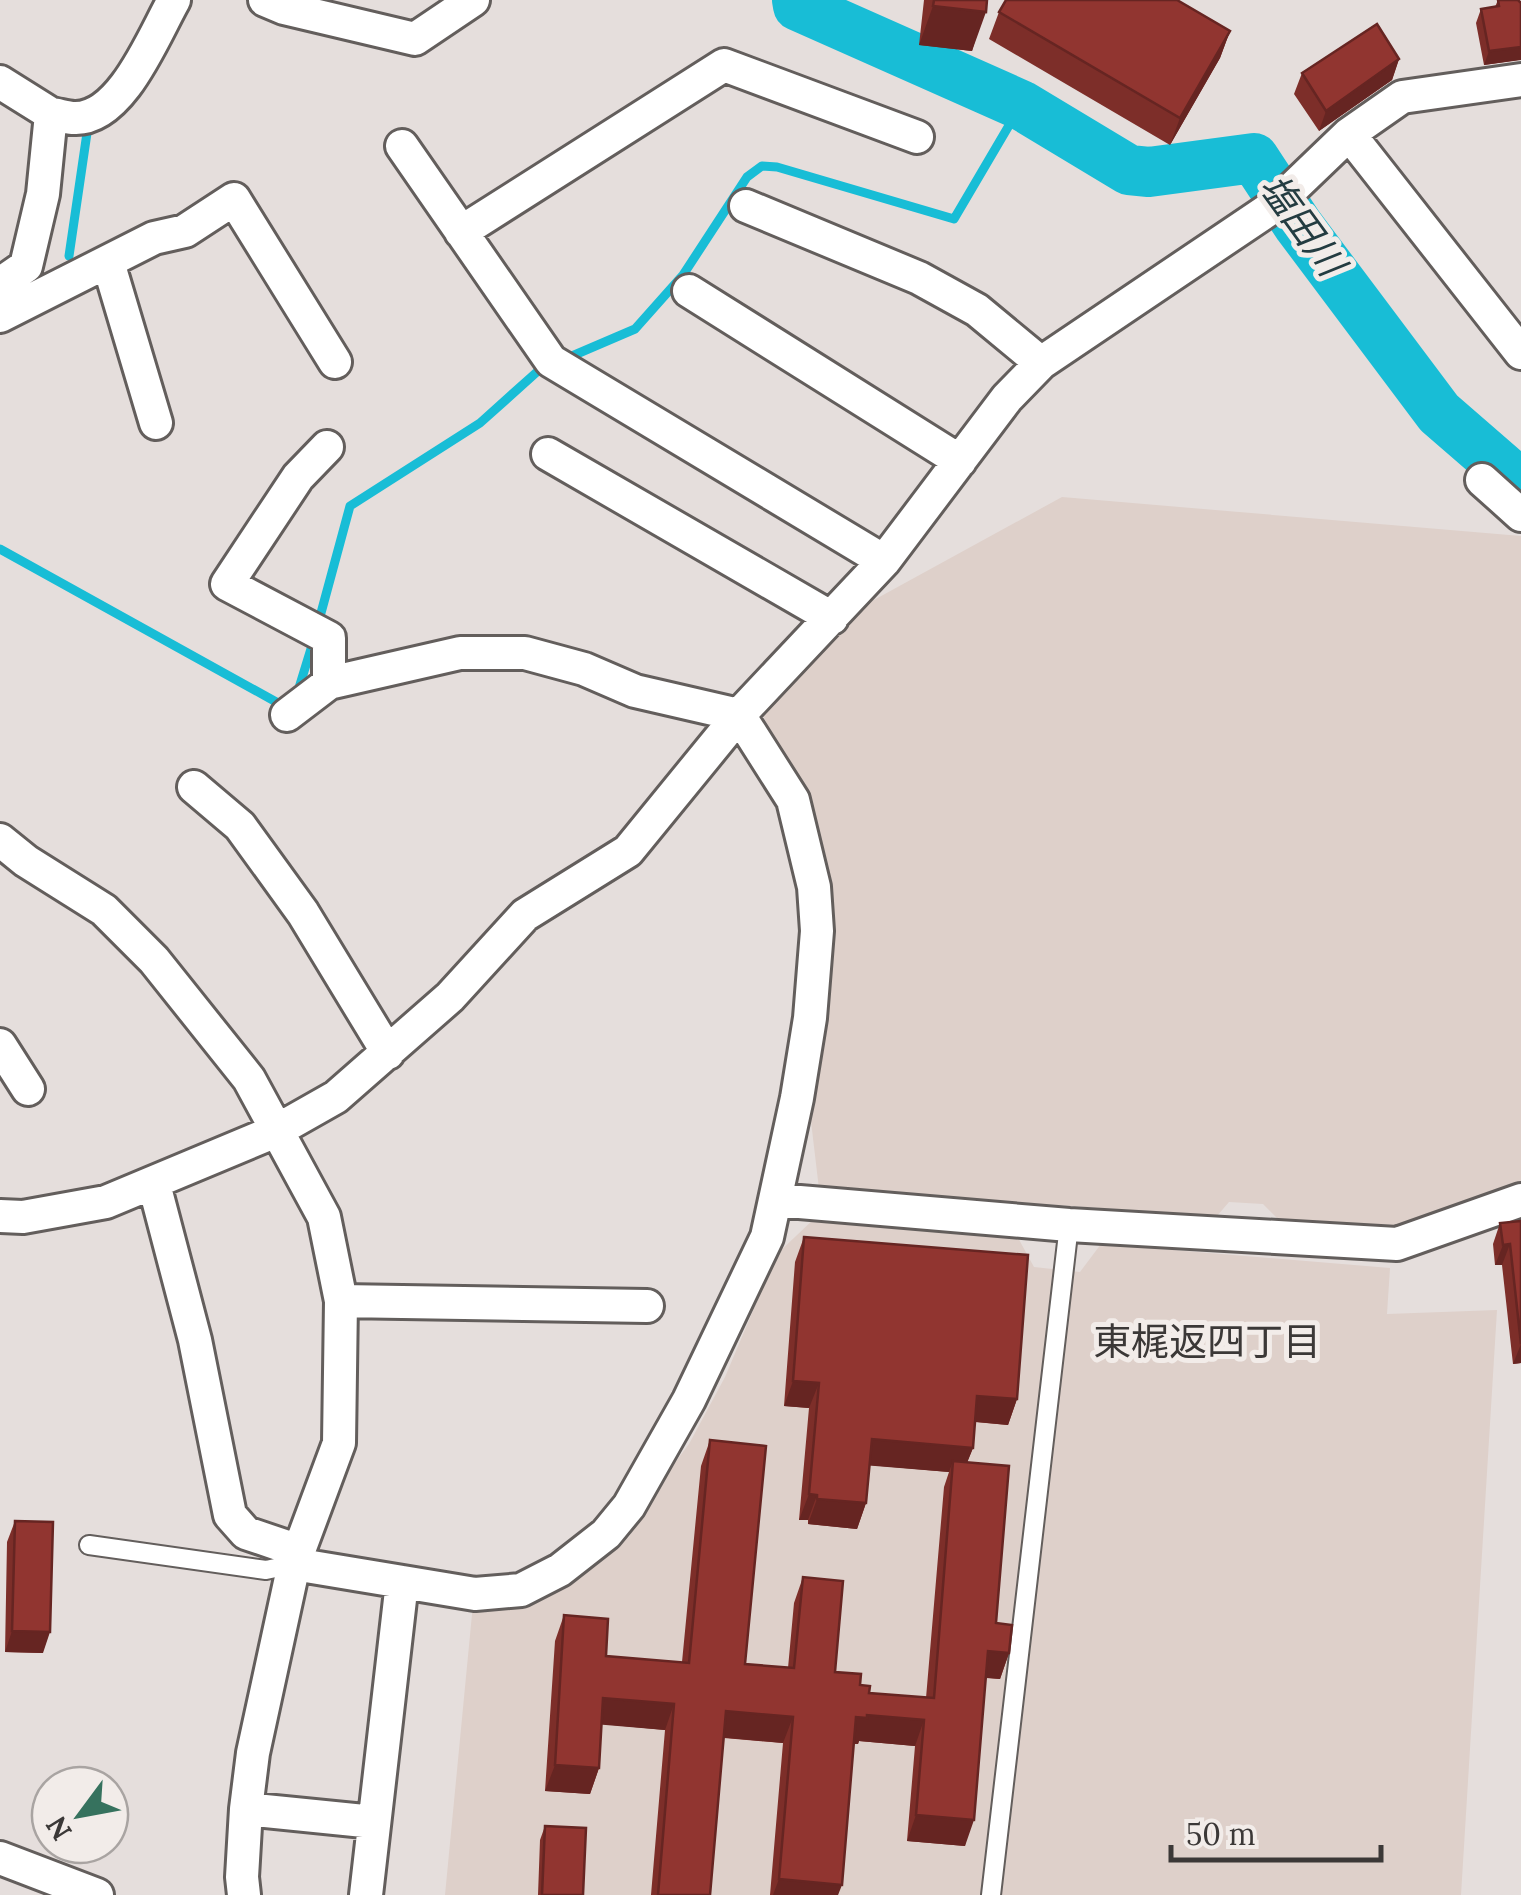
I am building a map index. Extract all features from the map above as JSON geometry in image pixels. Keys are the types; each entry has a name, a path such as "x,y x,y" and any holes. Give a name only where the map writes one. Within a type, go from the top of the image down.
{"street":[{"path":"0,82 51,114 78,119 104,108 124,90 174,0"},
{"path":"265,0 415,39 472,0"},
{"path":"460,232 724,66 917,138"},
{"path":"0,1216 23,1218 106,1202 276,1131 336,1097 450,997 525,916 628,851 739,715 884,561 1007,398 1041,363 1280,200 1349,134 1402,97 1521,80"},
{"path":"0,284 26,266 44,194 51,114"},
{"path":"1349,134 1521,353"},
{"path":"402,146 551,361 884,561"},
{"path":"0,316 154,238 185,231 234,199 335,362"},
{"path":"746,206 920,278 977,310 1041,363"},
{"path":"108,262 156,423"},
{"path":"689,291 960,461"},
{"path":"327,448 298,477 227,584 328,638 329,683"},
{"path":"548,454 832,618"},
{"path":"1482,480 1521,514"},
{"path":"154,1184 195,1340 230,1516 246,1532 296,1558 475,1594 521,1590 560,1570 606,1534 629,1506 689,1400 755,1266 776,1200 810,1018 817,930 814,888 793,800 739,715 635,690 584,668 526,653 460,653 329,683 287,714"},
{"path":"194,787 240,826 303,913 388,1053"},
{"path":"0,840 104,910 154,960 248,1079 324,1218 341,1301 339,1443 296,1558 254,1753 246,1808 244,1895"},
{"path":"0,1045 28,1089"},
{"path":"776,1200 1069,1225 1397,1244 1521,1200"},
{"path":"341,1301 647,1306"},
{"path":"366,1895 402,1582"},
{"path":"246,1808 374,1822"},
{"path":"0,1858 97,1895"}],"lane":[{"path":"991,1895 1069,1225"},
{"path":"89,1545 266,1570 296,1558"}],"shaded area":[{"path":"1062,497 1521,536 1521,1187 1413,1226 1384,1229 1281,1222 1263,1204 1229,1202 1217,1216 819,1189 808,1096 829,984 826,881 804,798 759,708 852,612"},
{"path":"815,1218 1017,1236 1034,1267 1080,1272 1101,1244 1390,1268 1387,1314 1497,1310 1461,1895 445,1895 473,1604 504,1610 540,1600 629,1537 655,1489 689,1444 725,1377 777,1254"}],"building":[{"path":"934,0 987,0 986,12 933,6"},
{"path":"1006,0 1177,0 1230,31 1180,118 999,12"},
{"path":"1498,0 1521,3 1521,47 1489,51 1481,9 1499,6"},
{"path":"1377,24 1399,59 1326,111 1302,73"},
{"path":"1521,1221 1521,1344 1510,1244 1503,1245 1500,1223"},
{"path":"804,1237 1028,1255 1017,1399 977,1396 973,1448 872,1439 866,1503 817,1499 817,1495 809,1494 819,1383 793,1381"},
{"path":"710,1440 766,1446 745,1664 794,1668 803,1577 843,1581 835,1672 861,1674 860,1685 870,1686 869,1693 934,1698 953,1461 1009,1466 996,1623 1012,1625 1009,1653 988,1651 974,1820 916,1815 924,1720 856,1717 842,1885 779,1879 793,1717 726,1711 710,1895 658,1895 674,1704 603,1698 599,1768 555,1765 564,1615 608,1619 606,1656 689,1663"},
{"path":"15,1521 53,1522 50,1632 12,1631"},
{"path":"545,1826 586,1828 583,1895 542,1895"}],"waterway":[{"name":"塩田川","path":"797,0 798,6 1021,105 1129,170 1149,172 1254,158 1298,225 1439,413 1521,484"},
{"path":"565,359 635,329 683,275 747,177 762,166 777,167 954,219 1021,105"},
{"path":"69,256 87,133 95,123"},
{"path":"318,624 350,506 480,423 546,367"},
{"path":"0,549 278,703 287,701"},
{"path":"298,691 314,639"}],"district":[{"name":"東梶返四丁目","path":"1207,1342"}]}
